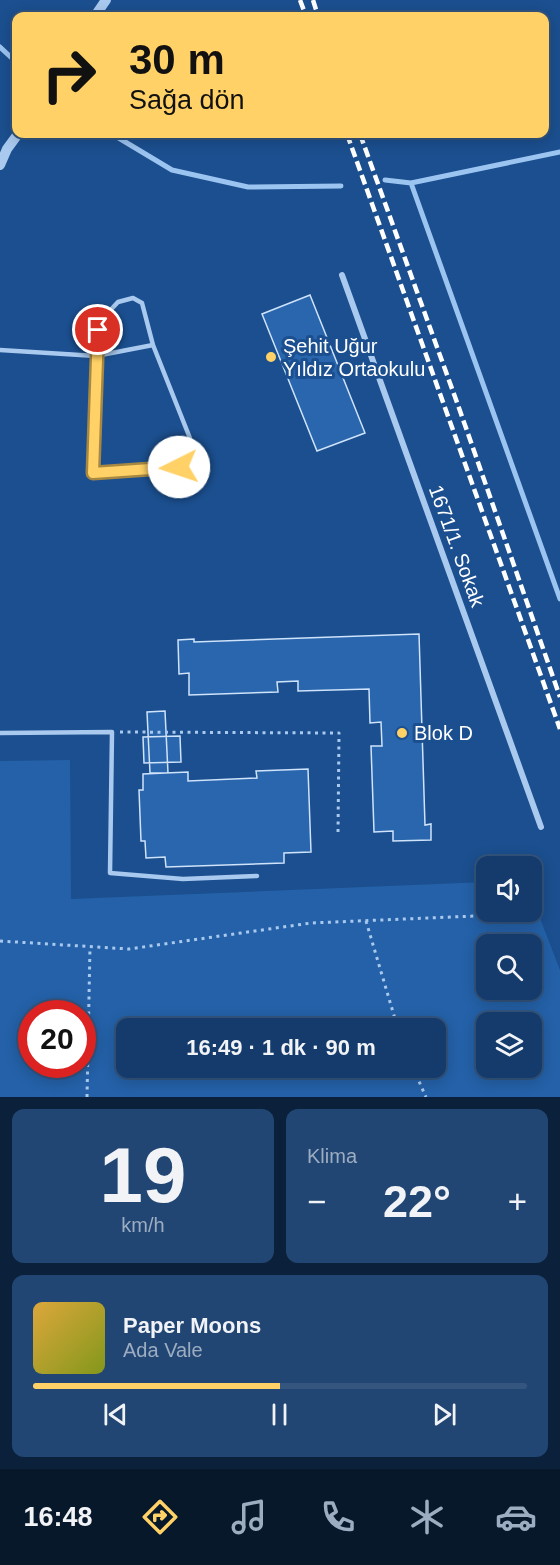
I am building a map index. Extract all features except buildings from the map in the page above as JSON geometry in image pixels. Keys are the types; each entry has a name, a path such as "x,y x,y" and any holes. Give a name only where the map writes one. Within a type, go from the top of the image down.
{"street":[{"path":"0,165 15,138"},
{"name":"1671/1. Sokak","path":"342,275 541,827"}],"lane":[{"path":"134,298 142,303 153,345 201,466 93,473 96,356 98,330 103,318 118,302 134,298"},
{"path":"0,350 96,356 153,345"},
{"path":"0,733 112,732 110,873 183,879 257,876"}],"path":[{"path":"112,732 339,733 338,833"},
{"path":"0,941 129,949 311,923 476,916"},
{"path":"366,921 395,1018"},
{"path":"87,1097 90,947"},
{"path":"417,1078 426,1097"}],"shaded area":[{"path":"70,760 71,899 476,882 476,922 541,922 560,970 560,1097 0,1097 0,761"}],"waterway":[{"path":"0,47 12,58"},
{"path":"119,138 172,170 248,187 341,186"},
{"path":"411,183 560,152"},
{"path":"385,180 411,183 560,599"}],"railway":[{"path":"300,0 304,12"},
{"path":"313,0 317,12"},
{"path":"348,138 560,729"},
{"path":"361,138 560,697"}],"place":[{"name":"Şehit Uğur Yıldız Ortaokulu","path":"271,357"},
{"name":"Blok D","path":"402,733"}],"route":[{"path":"98,330 93,473 179,467"}]}
